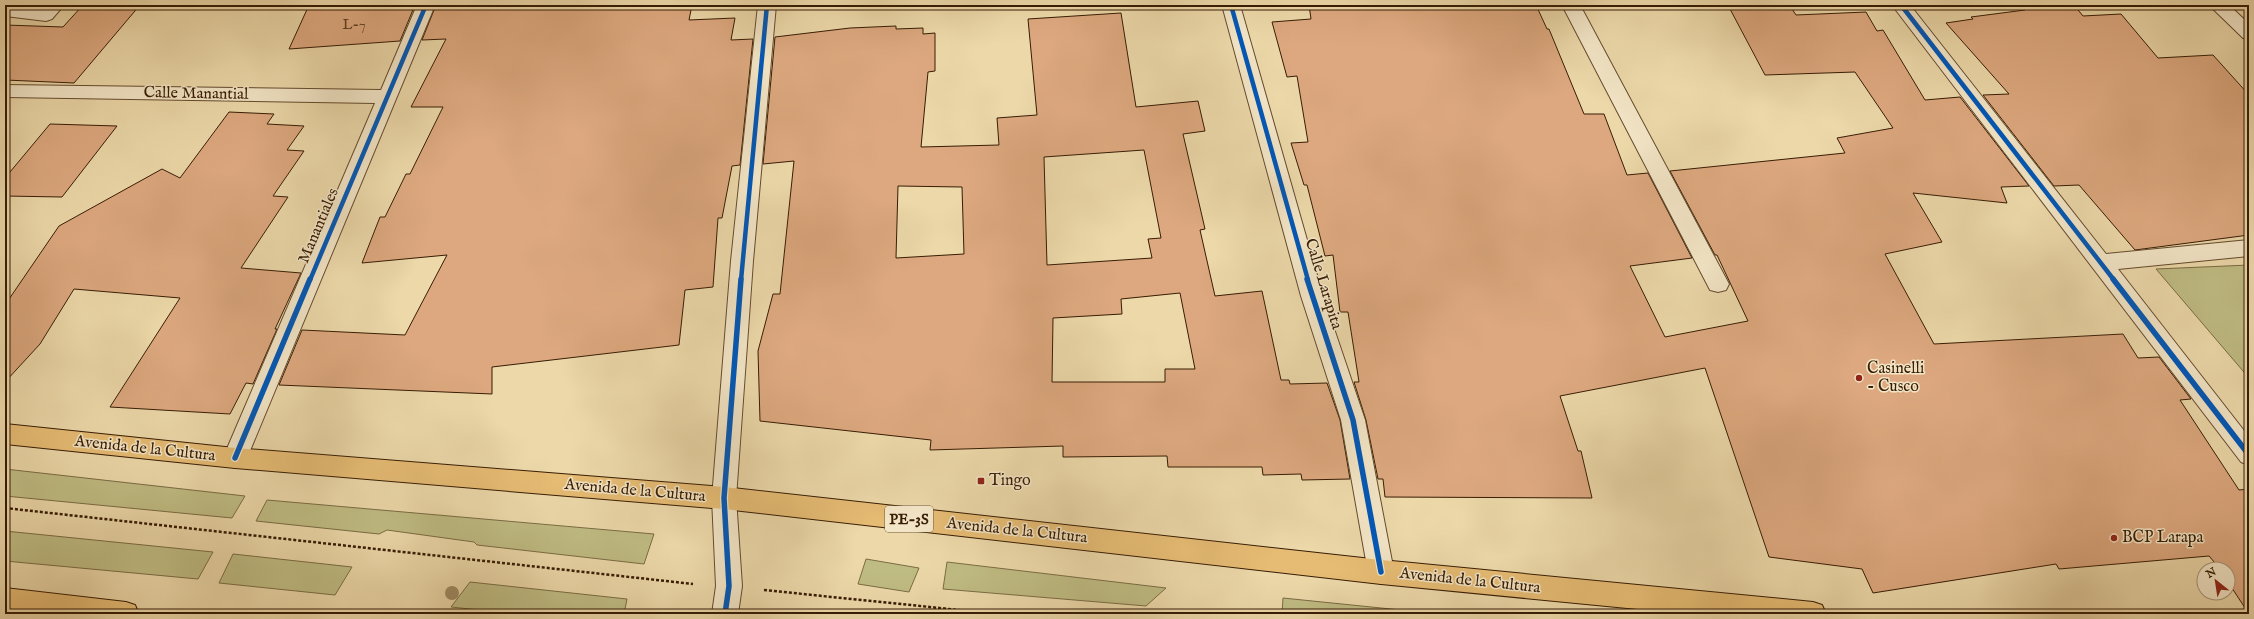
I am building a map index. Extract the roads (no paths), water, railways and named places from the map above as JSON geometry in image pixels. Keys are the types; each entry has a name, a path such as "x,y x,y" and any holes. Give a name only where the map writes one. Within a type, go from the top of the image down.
{"highway":[{"name":"Avenida de la Cultura","path":"5,434 235,458 724,498 1381,572 1813,614"},
{"path":"5,600 126,614"}],"street":[{"path":"5,10 46,15 55,5"},
{"name":"Manantiales","path":"235,458 426,5"},
{"path":"725,614 729,586 724,498 742,261 766,5"},
{"name":"Calle Larapita","path":"1231,5 1312,296 1353,420 1381,572"},
{"path":"1571,5 1718,284"},
{"path":"1901,5 2249,455"},
{"path":"2218,5 2249,34"},
{"name":"Calle Manantial","path":"5,91 387,97"},
{"path":"2101,263 2249,248"}],"place":[{"name":"Casinelli - Cusco","path":"1859,378"},
{"name":"Tingo","path":"981,481"},
{"name":"BCP Larapa","path":"2114,538"}]}
